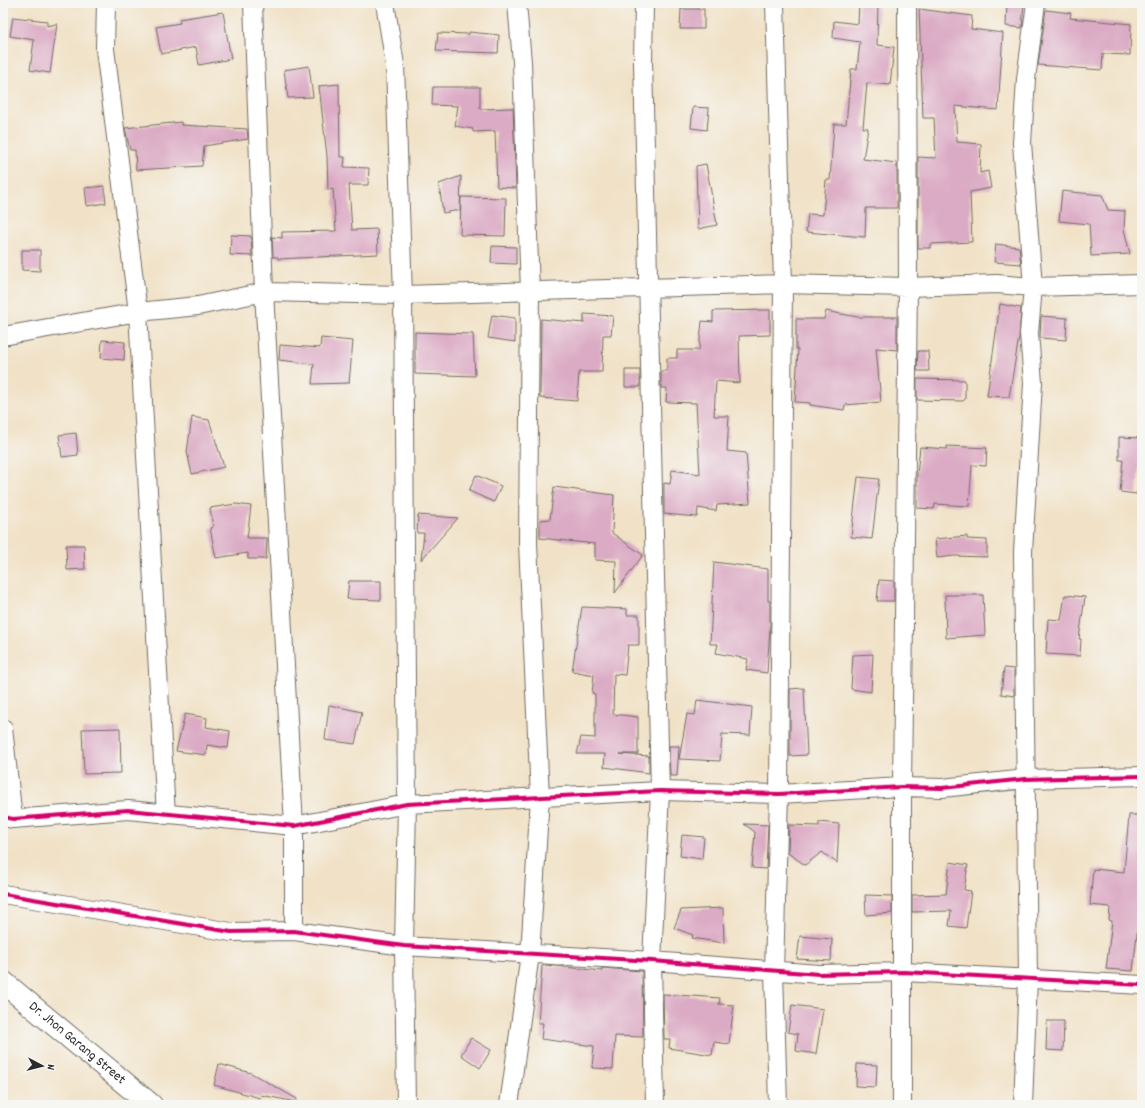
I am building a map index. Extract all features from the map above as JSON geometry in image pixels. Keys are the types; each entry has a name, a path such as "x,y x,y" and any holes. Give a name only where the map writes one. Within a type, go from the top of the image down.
{"street":[{"path":"106,3 106,49 138,312 166,815"},
{"path":"253,3 264,292 294,826 294,931"},
{"path":"385,3 394,65 403,295 407,804 404,946 406,1105"},
{"path":"509,1105 530,954 540,797 528,543 530,292 522,62 517,3"},
{"path":"644,3 643,62 647,289 660,791 652,960 655,1105"},
{"path":"775,3 783,284 779,794 774,971 778,1105"},
{"path":"902,1105 904,972 902,787 908,287 907,3"},
{"path":"1023,1105 1028,978 1022,552 1033,382 1029,333 1033,287 1022,143 1026,79 1036,3"},
{"path":"3,336 138,312 198,306 264,292 403,295 783,284 908,287 997,284 1033,287 1142,284"},
{"path":"3,728 8,818 128,810 166,815 294,826 407,804 660,791 779,794 902,787 942,788 1026,779 1142,776"},
{"path":"3,894 231,932 294,931 404,946 652,960 819,974 904,972 1142,985"},
{"name":"Dr. Jhon Garang Street","path":"3,982 151,1105"}],"building":[{"path":"859,3 878,3 877,45 894,47 890,85 867,83 863,128 868,128 863,159 897,163 897,208 866,208 865,237 806,232 808,214 823,215 826,180 830,180 834,124 846,124 851,69 857,69 860,42 833,38 834,21 858,24"},
{"path":"1007,3 1024,3 1022,28 1006,26"},
{"path":"681,9 704,9 704,29 680,29"},
{"path":"919,9 972,16 971,29 1003,33 998,110 955,106 957,142 981,144 980,173 988,171 991,188 970,192 972,242 930,244 930,248 918,248 918,157 936,158 934,118 923,118"},
{"path":"1046,10 1071,13 1070,18 1131,24 1130,55 1103,54 1102,70 1038,65"},
{"path":"223,12 231,59 199,65 196,47 161,54 156,27 180,23 179,19"},
{"path":"13,17 47,21 47,26 57,24 50,73 30,70 34,40 10,36"},
{"path":"469,32 499,35 498,53 436,51 438,33 469,34"},
{"path":"309,66 313,97 288,98 284,70"},
{"path":"339,84 340,157 345,157 344,167 369,168 368,185 349,185 352,230 377,229 378,254 278,259 278,257 273,257 272,237 282,238 282,232 336,231 333,189 328,190 327,156 319,86"},
{"path":"433,87 480,87 480,109 513,108 516,188 497,187 495,131 473,132 473,129 455,126 458,106 432,105"},
{"path":"693,107 709,108 707,130 691,128"},
{"path":"181,122 181,125 247,129 248,139 204,146 202,166 136,170 135,150 130,150 125,128"},
{"path":"706,164 717,225 698,229 696,166"},
{"path":"461,176 460,210 443,213 439,184"},
{"path":"104,186 106,203 87,206 85,188"},
{"path":"1062,191 1102,195 1108,210 1125,211 1124,229 1130,254 1091,256 1089,224 1059,221"},
{"path":"461,197 506,198 505,236 460,235"},
{"path":"231,235 251,236 252,256 230,255"},
{"path":"996,244 1019,247 1021,264 994,262"},
{"path":"492,246 516,247 516,264 491,263"},
{"path":"22,250 40,250 40,271 22,270"},
{"path":"1000,304 1021,308 1019,337 1009,397 987,396"},
{"path":"770,310 770,335 739,336 740,383 716,381 714,416 729,416 727,451 746,453 750,503 717,505 716,511 698,508 697,517 664,514 664,483 670,484 672,470 700,474 696,403 666,402 667,388 661,388 661,371 667,371 667,358 677,358 677,350 699,350 702,321 713,322 713,311"},
{"path":"826,311 857,317 897,317 897,350 876,348 881,402 845,405 844,410 810,405 810,403 795,402 798,349 796,349 796,319 824,319"},
{"path":"584,314 613,316 611,335 603,335 602,372 579,372 577,401 540,398 541,319 584,323"},
{"path":"492,315 515,318 515,342 488,338"},
{"path":"1041,316 1067,318 1066,340 1040,338"},
{"path":"415,332 473,334 475,376 415,374"},
{"path":"321,338 353,341 349,383 312,384 314,364 279,360 280,345 320,348"},
{"path":"102,340 125,342 124,360 101,358"},
{"path":"918,351 928,351 929,371 917,371"},
{"path":"625,370 640,370 640,387 625,387"},
{"path":"917,379 965,380 965,399 963,401 917,400"},
{"path":"192,417 209,420 224,467 192,474 187,452"},
{"path":"76,433 78,455 62,457 59,435"},
{"path":"1119,437 1141,438 1137,494 1120,492 1123,460 1119,460"},
{"path":"947,446 987,448 986,466 972,465 969,506 935,504 934,509 917,508 917,474 920,447 947,449"},
{"path":"476,475 501,486 494,502 469,491"},
{"path":"858,477 879,479 872,539 851,537"},
{"path":"554,487 614,495 612,533 643,555 615,593 616,561 595,560 595,544 540,538 540,520 550,519"},
{"path":"236,504 251,506 247,538 267,538 266,559 248,559 248,553 216,558 210,528 213,527 210,508"},
{"path":"418,515 458,518 421,560 424,533 417,533"},
{"path":"967,536 967,539 987,540 987,557 954,556 937,558 935,539"},
{"path":"66,545 84,545 85,569 67,570"},
{"path":"714,562 768,569 770,627 767,673 746,670 748,659 716,653 718,644 710,644"},
{"path":"879,580 894,581 894,601 877,601"},
{"path":"349,581 381,581 381,600 347,599"},
{"path":"945,595 983,595 985,635 946,638"},
{"path":"1065,595 1085,597 1079,639 1081,639 1080,656 1046,654 1048,619 1061,620"},
{"path":"582,607 627,609 627,615 639,615 639,645 628,645 625,675 614,674 613,714 638,717 638,754 620,754 649,756 649,773 604,767 605,754 577,754 581,737 595,738 595,694 592,693 594,675 572,671"},
{"path":"873,654 871,692 851,689 853,655"},
{"path":"1004,668 1014,669 1014,696 1001,694"},
{"path":"804,688 807,755 790,756 790,689"},
{"path":"697,700 752,707 750,735 722,734 720,761 679,759 687,714 695,715"},
{"path":"329,705 362,712 355,744 325,740"},
{"path":"185,714 207,718 206,727 230,731 228,748 207,745 206,755 176,751"},
{"path":"120,728 121,773 84,774 82,729"},
{"path":"669,746 679,746 677,776 670,776"},
{"path":"1129,815 1142,815 1142,924 1138,924 1133,971 1106,969 1112,921 1109,920 1110,907 1090,905 1093,869 1124,872"},
{"path":"819,822 839,824 837,863 822,852 805,865 788,853 789,825 819,826"},
{"path":"744,824 768,825 766,869 752,868 755,832"},
{"path":"682,835 704,837 702,859 680,856"},
{"path":"950,862 968,865 964,890 971,891 966,928 949,926 951,911 912,912 912,895 946,894"},
{"path":"865,895 892,896 892,913 866,915"},
{"path":"723,908 724,943 692,938 693,935 674,928 681,910"},
{"path":"800,936 832,939 831,961 797,959"},
{"path":"546,965 602,971 602,968 642,971 643,1037 615,1036 613,1069 592,1068 594,1046 541,1039 543,1023 538,1023 542,966"},
{"path":"663,994 720,998 719,1004 734,1005 729,1044 714,1042 712,1055 669,1048 670,1039 664,1039"},
{"path":"792,1005 823,1009 816,1054 796,1051 798,1034 788,1032"},
{"path":"1047,1021 1064,1021 1063,1051 1046,1050"},
{"path":"471,1038 491,1050 480,1068 461,1055"},
{"path":"219,1064 251,1073 297,1099 296,1102 261,1095 260,1098 214,1085"},
{"path":"857,1064 877,1065 876,1087 856,1086"}],"cycle path":[{"path":"3,817 13,819 128,810 294,826 407,804 660,791 779,794 902,787 942,788 1026,779 1142,776"},
{"path":"3,894 231,932 294,931 404,946 652,961 819,974 904,972 1142,985"}]}
